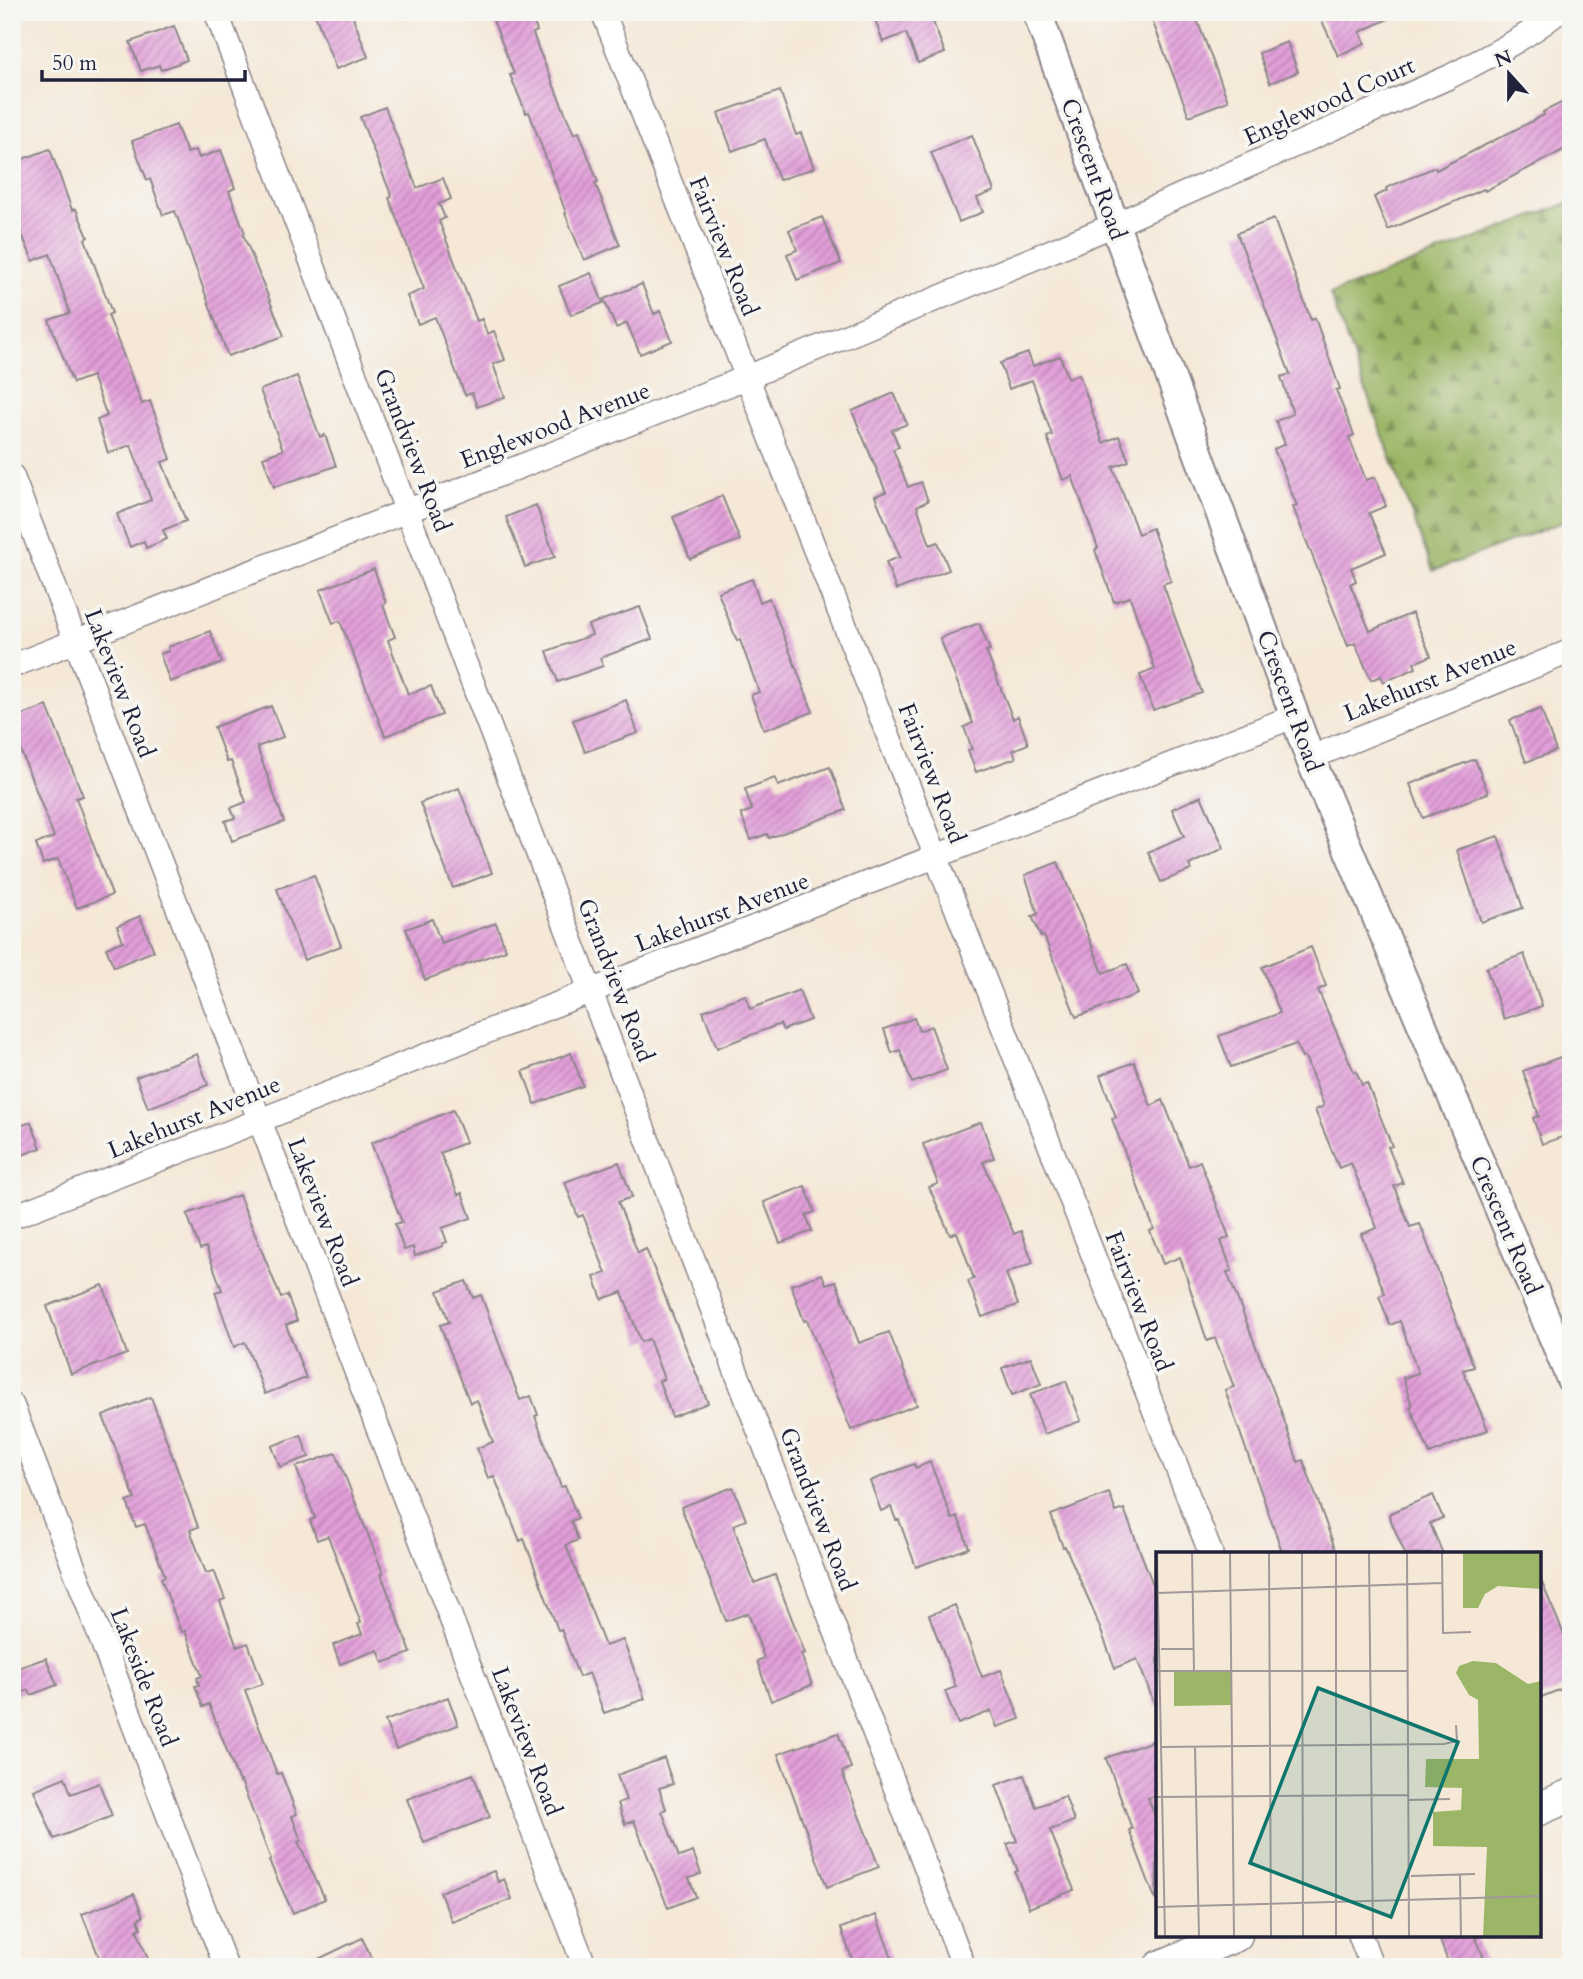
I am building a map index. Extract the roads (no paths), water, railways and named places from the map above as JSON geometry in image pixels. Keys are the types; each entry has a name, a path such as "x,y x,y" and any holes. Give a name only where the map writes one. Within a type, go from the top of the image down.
{"main road":[{"path":"1541,1808 1571,1796"},
{"path":"1160,1967 1231,1937"}],"street":[{"name":"Grandview Road","path":"216,12 964,1967"},
{"name":"Fairview Road","path":"603,12 1210,1552"},
{"name":"Crescent Road","path":"1037,12 1310,758 1571,1379"},
{"name":"Englewood Court","path":"1114,225 1450,77 1542,25 1558,12"},
{"name":"Englewood Avenue","path":"12,666 748,377 1114,225"},
{"name":"Lakeview Road","path":"12,476 585,1967"},
{"name":"Lakehurst Avenue","path":"1310,758 1571,651"},
{"name":"Lakehurst Avenue","path":"12,1217 1295,716"},
{"name":"Lakeside Road","path":"12,1405 226,1967"},
{"path":"1361,1937 1372,1967"}]}
